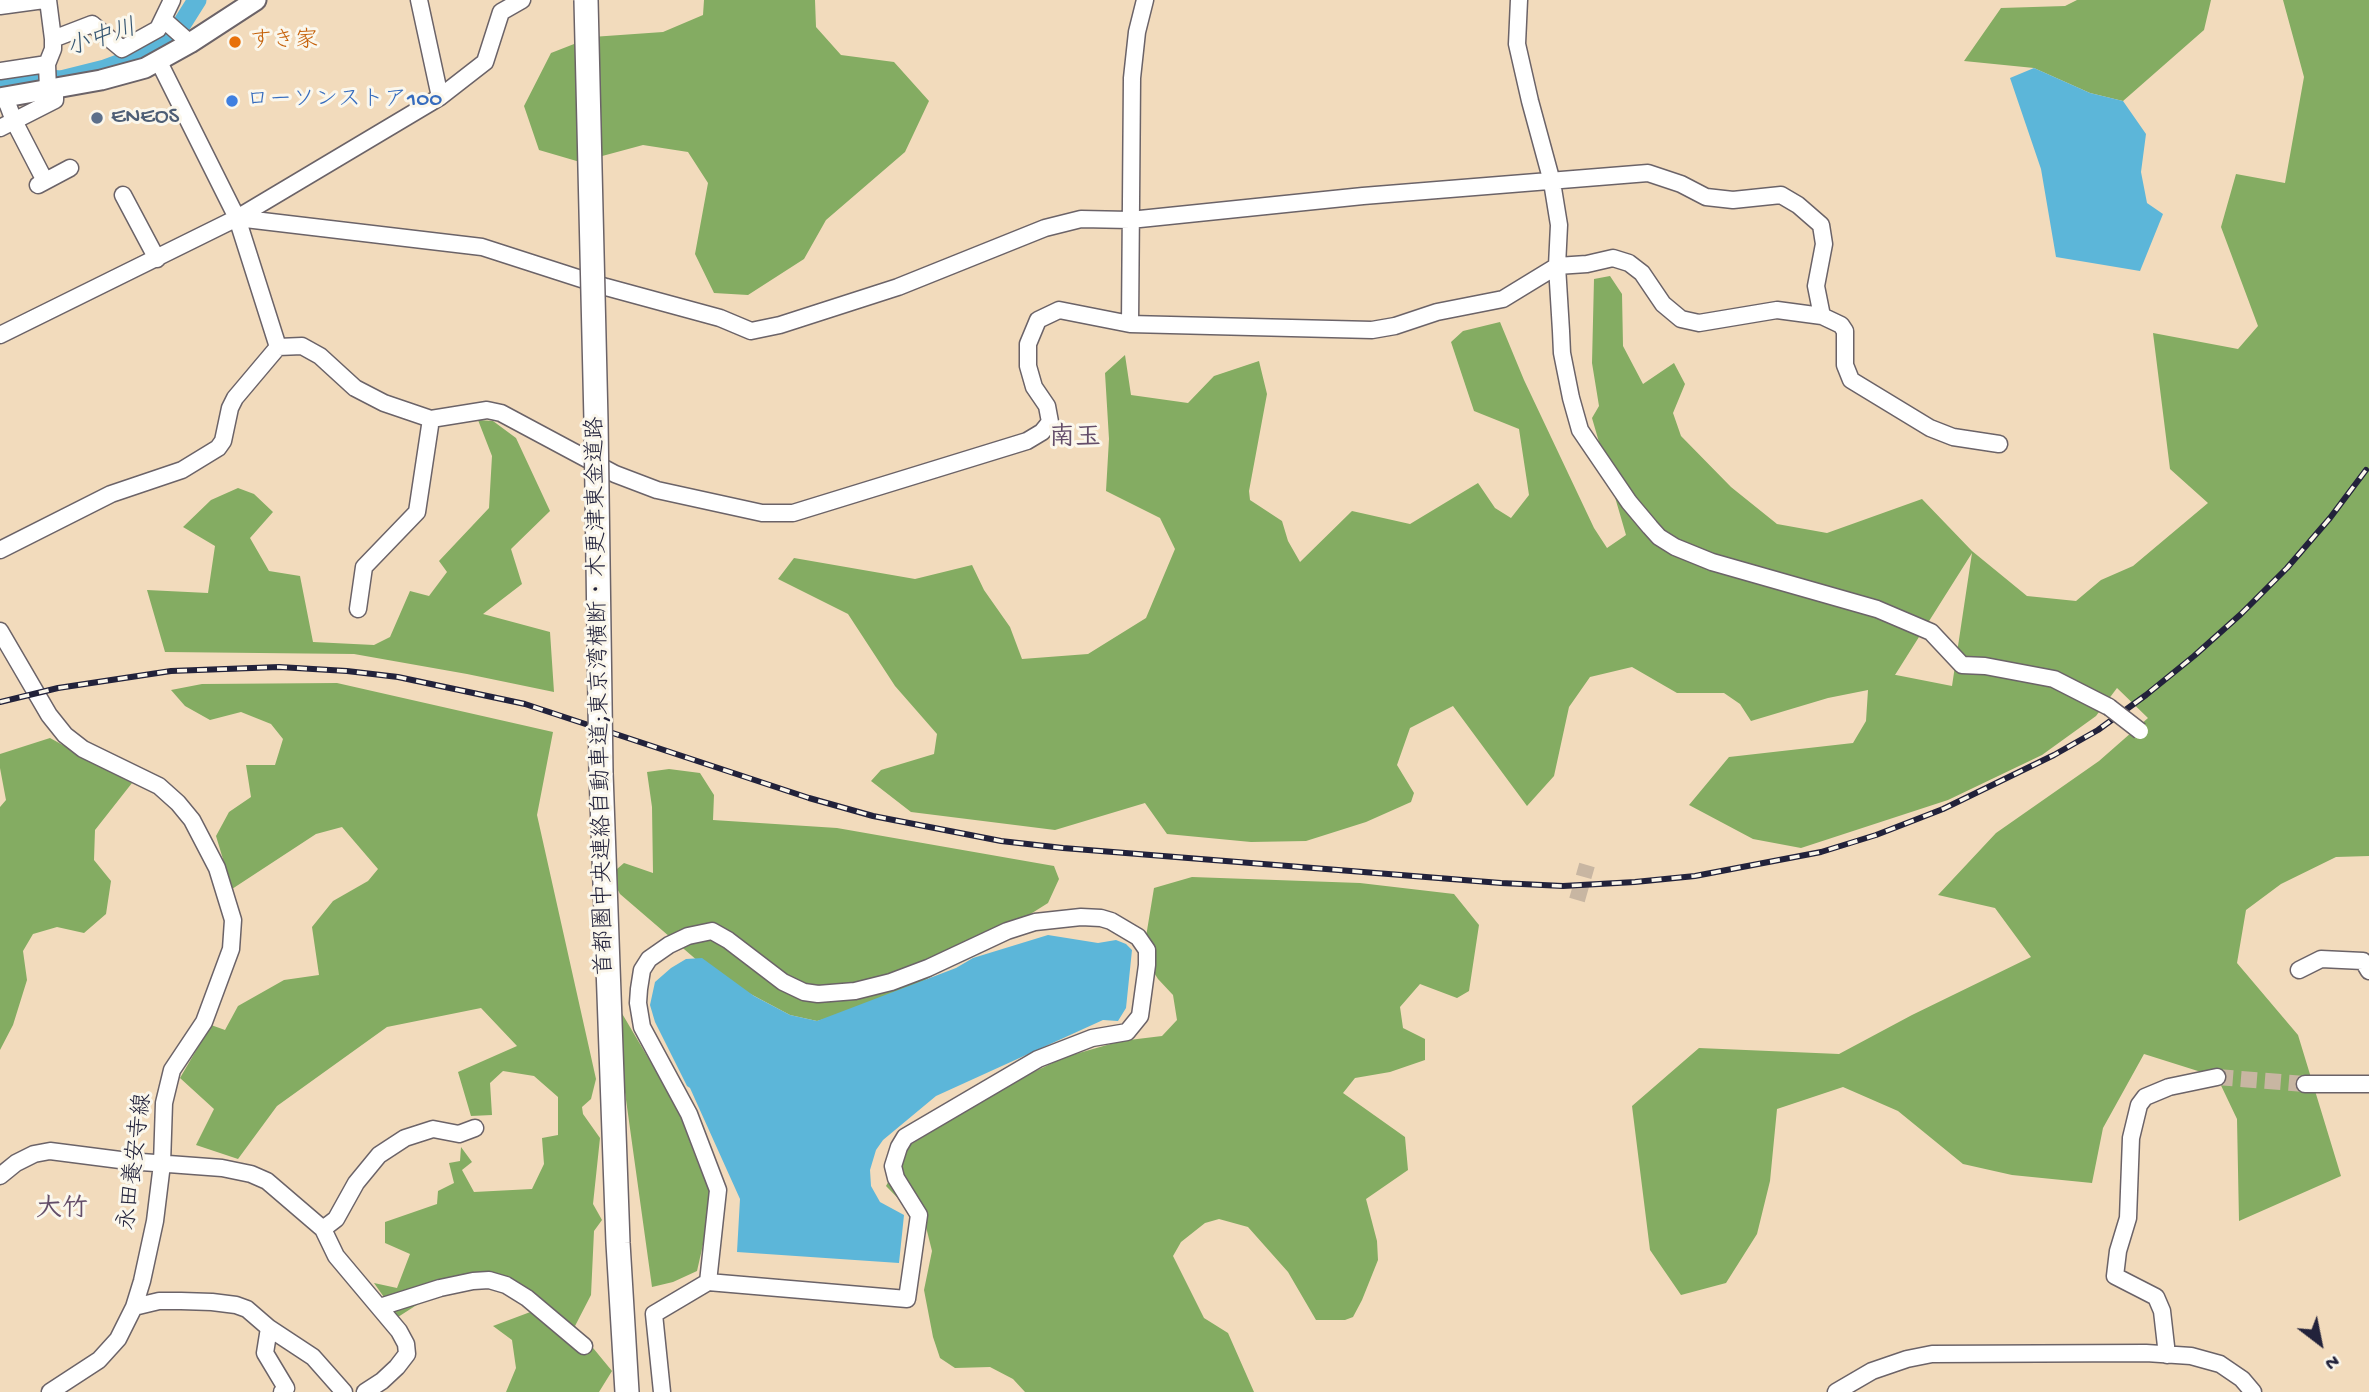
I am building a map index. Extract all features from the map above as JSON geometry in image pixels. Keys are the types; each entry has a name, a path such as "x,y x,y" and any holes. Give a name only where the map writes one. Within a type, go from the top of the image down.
{"highway":[{"name":"首都圏中央連絡自動車道;東京湾横断・木更津東金道路","path":"586,0 601,773 618,1243 627,1392"}],"main road":[{"path":"2,97 101,80 159,62 256,0"}],"street":[{"path":"0,6 46,0 53,38 47,64 55,100 7,124"},
{"path":"53,38 92,24 122,49 153,34 164,20 172,0"},
{"path":"419,0 440,97"},
{"path":"0,335 237,218 440,97 485,62 501,12 523,0"},
{"path":"1130,324 1132,78 1136,32 1145,0"},
{"path":"1519,0 1517,44 1552,182 1559,225 1557,266 1562,353 1571,398 1580,430 1629,502 1659,537 1675,547 1712,562 1877,609 1931,632 1962,665 1985,666 2054,679 2109,707 2140,731"},
{"path":"164,20 190,43"},
{"path":"159,62 237,218 278,347"},
{"path":"0,71 47,64"},
{"path":"2,97 7,124 42,183 70,168"},
{"path":"237,218 482,247 606,287 720,318 751,331 780,325 898,287 1045,229 1082,219 1130,220 1648,173 1681,184 1706,197 1733,200 1782,195 1798,205 1821,225 1824,244 1816,286 1822,316"},
{"path":"123,195 157,259"},
{"path":"0,550 111,494 183,470 218,448 223,441 230,408 235,398 278,347 302,346 320,356 355,388 384,403 431,419 487,410 501,414 615,474 657,489 762,513 793,513 1027,440 1042,432 1049,422 1047,406 1034,387 1028,366 1028,344 1038,320 1059,310 1130,324 1371,330 1395,326 1437,312 1503,299 1557,266 1587,264 1613,258 1629,263 1642,273 1663,304 1681,319 1699,323 1776,310 1822,316 1840,325 1845,331 1845,365 1851,380 1930,428 1953,437 1999,444"},
{"path":"358,608 364,567 418,512 431,419"},
{"name":"永田養安寺線","path":"0,631 49,715 65,735 83,749 159,786 192,820 217,868 233,920 231,949 204,1022 172,1070 164,1103 162,1164 155,1221 134,1307 118,1339 99,1360 50,1392"},
{"path":"662,1392 654,1314 708,1282 907,1299 919,1215 895,1178 893,1166 905,1137 1038,1059 1092,1038 1128,1032 1140,1016 1147,965 1147,950 1138,937 1101,918 1081,917 1035,922 1007,931 929,968 891,982 855,991 818,994 804,992 783,982 712,931 688,936 649,959 642,970 639,989 642,1027 690,1114 718,1190 708,1282"},
{"path":"2299,970 2321,959 2363,961 2369,971"},
{"path":"2167,1355 2162,1311 2156,1297 2115,1276 2118,1251 2128,1218 2131,1138 2139,1105 2145,1097 2169,1087 2217,1077"},
{"path":"2305,1084 2369,1084"},
{"path":"323,1229 336,1219 356,1183 379,1154 405,1138 433,1129 459,1134 475,1128"},
{"path":"0,1176 16,1163 34,1154 50,1151 222,1168 251,1174 267,1181 323,1229 336,1256 400,1331 407,1354 382,1381 365,1392"},
{"path":"380,1307 440,1288 473,1280 489,1280 506,1285 527,1298 583,1346"},
{"path":"134,1307 159,1301 181,1301 236,1305 247,1309 269,1328 313,1357 344,1392"},
{"path":"269,1328 265,1353 286,1388 282,1392"},
{"path":"1836,1392 1872,1371 1932,1354 2191,1356 2220,1364 2242,1379 2253,1392"}],"green space":[{"path":"704,0 815,0 816,27 841,55 894,62 929,101 905,152 826,220 804,259 748,295 714,293 695,254 708,183 688,152 643,145 580,162 539,150 524,106 551,53 592,37 663,32 703,15"},
{"path":"2077,0 2211,0 2204,30 2123,101 2090,93 2034,68 1964,61 2001,8 2065,6"},
{"path":"2283,0 2369,0 2369,856 2336,857 2281,884 2246,910 2237,963 2298,1035 2341,1176 2239,1221 2237,1119 2217,1077 2144,1054 2103,1128 2092,1183 2012,1175 1963,1164 1898,1111 1843,1087 1777,1109 1770,1181 1757,1234 1726,1283 1681,1295 1650,1250 1632,1106 1699,1048 1839,1054 2031,957 1995,908 1938,895 1996,833 2099,761 2148,718 2117,688 2096,716 2042,755 1948,800 1801,848 1753,839 1689,805 1729,757 1853,743 1866,721 1868,690 1828,698 1751,721 1740,704 1724,693 1677,693 1632,667 1590,677 1569,707 1554,776 1527,806 1453,706 1410,728 1397,765 1414,793 1411,802 1366,822 1306,841 1251,842 1167,834 1145,803 1055,830 911,812 871,781 881,770 934,754 937,734 895,686 848,614 778,579 794,558 915,579 972,565 984,590 1010,627 1022,659 1088,654 1146,618 1175,549 1160,518 1106,491 1109,439 1105,373 1125,355 1131,395 1188,403 1214,376 1259,361 1267,394 1249,491 1250,500 1282,521 1288,541 1300,562 1352,511 1410,524 1478,483 1495,508 1511,518 1529,495 1519,429 1474,411 1451,342 1463,331 1500,322 1524,380 1594,528 1607,548 1626,535 1592,418 1599,406 1592,363 1594,279 1610,276 1622,294 1623,346 1643,384 1674,363 1685,384 1673,413 1681,436 1731,487 1777,524 1827,533 1922,499 1972,551 2027,596 2076,601 2101,580 2133,566 2208,503 2170,469 2153,333 2238,349 2258,326 2221,227 2236,174 2285,183 2304,77","holes":["1972,553 1952,686 1895,675"]},
{"path":"478,420 493,421 516,438 550,511 511,549 522,584 483,614 550,632 554,692 354,654 165,652 147,590 208,593 215,546 183,527 211,500 238,488 254,494 273,512 250,538 269,571 300,576 313,642 374,645 390,637 410,591 429,596 447,572 439,561 489,508 492,456"},
{"path":"337,683 553,732 537,815 596,1079 591,1099 582,1107 583,1114 600,1138 593,1204 602,1220 594,1231 591,1295 575,1326 612,1371 599,1392 506,1392 516,1368 512,1340 493,1326 533,1311 535,1299 513,1279 483,1273 426,1299 398,1317 374,1283 397,1288 410,1254 385,1243 385,1222 437,1204 438,1191 454,1183 449,1163 460,1161 461,1147 472,1162 462,1170 474,1192 532,1189 544,1164 542,1138 558,1135 558,1097 534,1076 503,1071 490,1083 492,1115 471,1116 458,1072 517,1046 481,1008 387,1027 277,1106 238,1159 196,1145 214,1109 180,1078 211,1025 225,1030 238,1006 284,980 319,975 312,927 333,901 368,881 378,869 342,827 316,834 232,889 216,836 229,812 251,797 246,765 275,765 283,739 271,724 241,712 210,720 185,706 171,690 202,684"},
{"path":"50,738 132,783 95,830 94,860 111,881 106,914 84,933 57,927 33,934 23,951 27,980 13,1025 0,1050 0,807 6,800 0,754"},
{"path":"669,769 700,773 714,795 713,820 837,828 1054,866 1059,879 1048,903 892,1001 817,1021 790,1015 713,974 620,894 610,875 624,863 653,873 652,807 647,772"},
{"path":"1192,877 1360,883 1454,894 1479,925 1469,991 1457,998 1420,984 1400,1007 1403,1028 1425,1039 1425,1060 1390,1072 1355,1078 1343,1093 1405,1137 1408,1170 1366,1199 1377,1241 1378,1260 1362,1300 1353,1317 1345,1320 1316,1320 1288,1272 1248,1227 1219,1219 1205,1223 1181,1242 1173,1256 1204,1318 1228,1333 1254,1392 1025,1392 1013,1379 990,1367 955,1368 940,1358 933,1337 924,1290 932,1251 926,1227 886,1186 908,1146 1019,1079 1065,1057 1121,1041 1162,1036 1177,1020 1173,995 1158,979 1143,955 1154,888"},
{"path":"617,1005 676,1105 699,1166 720,1193 709,1218 697,1271 673,1282 652,1287 618,1042"}],"water":[{"path":"2034,68 2090,93 2123,101 2146,134 2141,172 2147,203 2163,214 2140,271 2056,257 2041,169 2010,78"},
{"path":"1048,935 1098,943 1116,940 1126,944 1132,950 1126,1008 1118,1021 1103,1020 936,1096 883,1140 876,1150 870,1170 871,1186 880,1202 904,1215 899,1263 737,1252 740,1199 690,1088 655,1022 650,1005 655,982 686,959 702,958 754,996 790,1015 817,1021 956,968 973,958"}],"waterway":[{"name":"小中川","path":"0,84 37,78 61,80 105,69 151,52 180,27 197,0"}],"tunnel":[{"path":"1577,900 1587,865"},
{"path":"2217,1077 2305,1084"}],"railway":[{"path":"0,702 58,688 171,671 279,667 347,671 398,677 525,704 809,798 873,816 1001,841 1501,883 1563,886 1635,882 1695,876 1821,852 1876,835 1943,809 2054,755 2098,730 2146,695 2241,614 2287,568 2366,470"}],"place":[{"name":"すき家","path":"235,42"},
{"name":"ローソンストア100","path":"232,101"},
{"name":"ENEOS","path":"97,118"}],"district":[{"name":"南玉","path":"1075,440"},
{"name":"大竹","path":"62,1211"}]}
